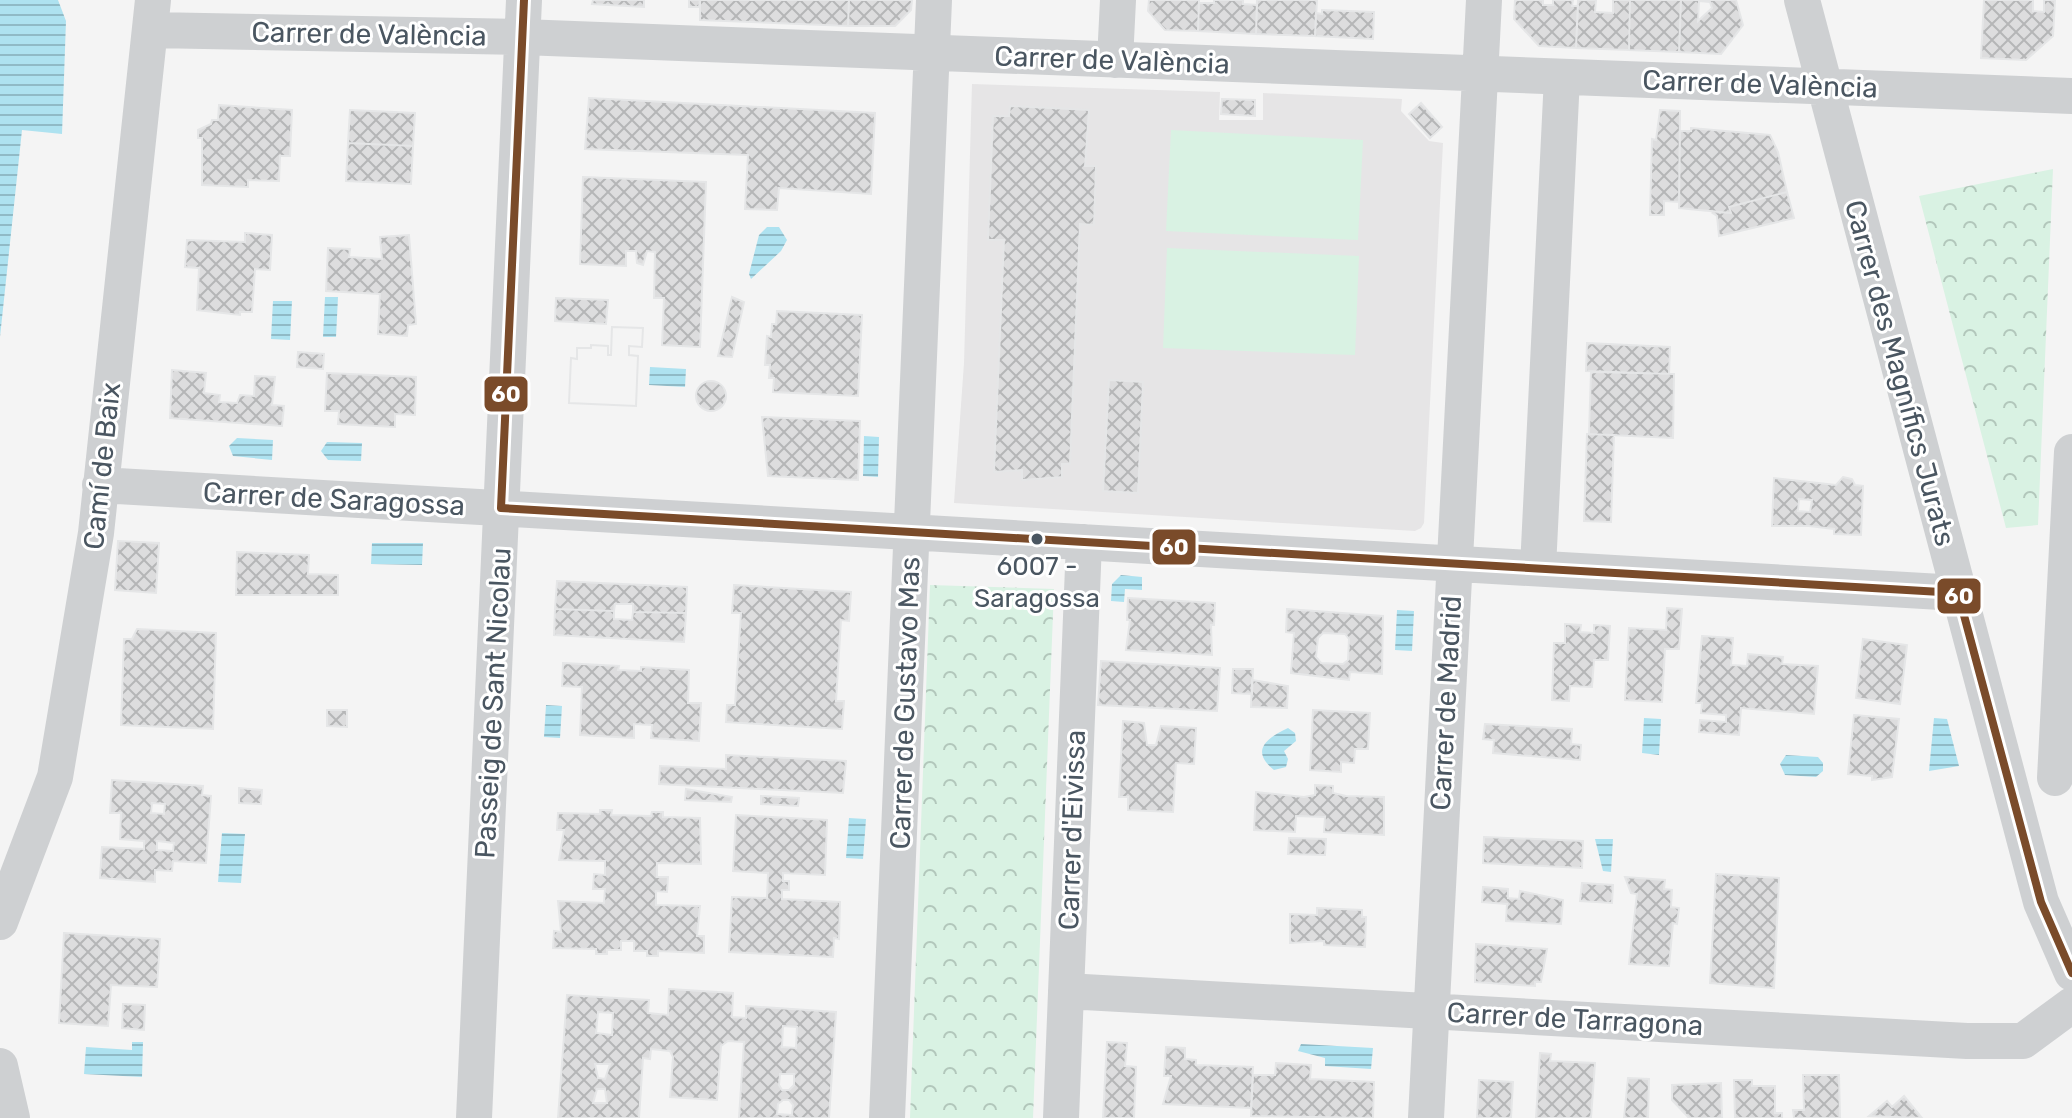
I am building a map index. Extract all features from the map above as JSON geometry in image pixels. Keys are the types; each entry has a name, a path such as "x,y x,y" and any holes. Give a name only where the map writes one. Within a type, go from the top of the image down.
{"street":[{"name":"Passeig de Sant Nicolau","path":"474,1118 524,0"},
{"name":"Carrer de Gustavo Mas","path":"887,1118 934,0"},
{"path":"1115,60 1118,0"},
{"name":"Carrer de Madrid","path":"1426,1118 1484,0"},
{"name":"Carrer des Magnífics Jurats","path":"1802,0 2041,902 2072,973"},
{"name":"Carrer de València","path":"152,15 522,37 2072,96"},
{"name":"Camí de Baix","path":"0,922 55,777 96,533 152,15"},
{"path":"1538,568 1562,77"},
{"path":"2008,776 2063,779 2072,452"},
{"name":"Carrer de Saragossa","path":"100,485 1958,593"},
{"name":"Carrer d'Eivissa","path":"1061,1118 1084,542"},
{"name":"Carrer de Tarragona","path":"1066,991 1967,1041 2023,1041 2072,1005"},
{"path":"0,1066 12,1118"}],"shaded area":[{"path":"972,84 1220,92 1219,120 1263,120 1263,93 1402,99 1401,111 1429,141 1443,143 1424,523 1421,528 1415,531 954,503 964,363"}],"green space":[{"path":"1171,130 1363,140 1358,240 1166,231"},
{"path":"2053,169 2038,525 2006,528 1919,196"},
{"path":"1167,248 1359,256 1355,355 1163,348"},
{"path":"930,585 1054,589 1033,1118 910,1118"}],"water":[{"path":"0,0 58,0 66,21 62,134 22,130 0,337"},
{"path":"767,227 779,227 787,240 781,251 751,279 749,274 759,235"},
{"path":"325,297 338,297 336,337 323,337"},
{"path":"273,301 292,301 290,340 271,339"},
{"path":"650,367 686,369 685,387 649,385"},
{"path":"864,436 879,437 878,477 863,476"},
{"path":"237,438 273,440 272,460 233,456 229,446"},
{"path":"327,442 362,443 361,461 328,460 321,451"},
{"path":"372,543 423,543 422,565 371,564"},
{"path":"1121,575 1142,577 1142,590 1125,589 1124,602 1111,601 1112,584"},
{"path":"1397,610 1414,611 1412,651 1395,650"},
{"path":"546,705 562,706 560,738 544,737"},
{"path":"1644,718 1661,719 1659,755 1642,753"},
{"path":"1934,718 1947,719 1959,766 1929,771"},
{"path":"1288,728 1295,733 1296,741 1284,751 1288,759 1286,767 1274,770 1262,751 1273,736"},
{"path":"1786,755 1818,757 1823,763 1823,771 1816,777 1785,775 1780,764"},
{"path":"849,818 866,819 863,859 846,858"},
{"path":"222,833 245,834 241,883 218,882"},
{"path":"1595,839 1613,839 1611,872 1603,871"},
{"path":"132,1042 143,1042 142,1077 84,1074 86,1047 132,1050"},
{"path":"1301,1044 1373,1048 1371,1069 1325,1066 1325,1058 1298,1051"}],"building":[{"path":"593,0 644,0 644,7 592,4"},
{"path":"689,0 700,0 699,7 689,7"},
{"path":"700,0 849,0 848,26 700,20"},
{"path":"849,0 912,0 911,10 895,26 848,26"},
{"path":"1149,0 1199,0 1198,31 1165,30 1148,11"},
{"path":"1214,0 1243,0 1243,4 1257,5 1256,34 1198,31 1199,3 1214,3"},
{"path":"1257,0 1317,0 1315,36 1256,34"},
{"path":"1515,0 1543,0 1543,5 1553,5 1553,0 1573,0 1572,6 1578,6 1576,48 1539,46 1514,19"},
{"path":"1578,0 1596,0 1595,12 1613,13 1613,0 1630,0 1629,50 1576,48"},
{"path":"1630,0 1681,0 1679,52 1629,50"},
{"path":"1681,0 1736,0 1743,25 1721,54 1679,52","holes":["1699,1 1710,2 1712,8 1698,21"]},
{"path":"1984,0 2033,0 2033,11 2044,12 2044,0 2055,0 2053,36 2026,60 1981,58"},
{"path":"1322,10 1374,12 1373,39 1315,36 1316,13 1322,14"},
{"path":"589,98 875,113 871,194 779,188 777,210 745,209 748,155 585,149"},
{"path":"1222,99 1255,100 1255,116 1221,114"},
{"path":"1421,103 1442,127 1430,138 1409,114"},
{"path":"219,105 292,110 290,156 280,156 279,181 248,180 248,187 202,185 202,138 198,138 198,130 211,124 212,120 218,120"},
{"path":"1010,106 1089,110 1085,166 1096,166 1094,225 1080,224 1070,464 1062,464 1062,477 1022,480 1022,470 994,472 1004,240 988,240 993,116 1009,116"},
{"path":"350,110 415,113 413,146 348,143"},
{"path":"1660,110 1680,111 1679,202 1664,201 1664,215 1650,215 1652,139 1656,140"},
{"path":"1691,128 1770,135 1778,152 1787,192 1729,207 1731,213 1679,208 1680,131 1691,131"},
{"path":"348,143 413,146 411,184 346,181"},
{"path":"583,177 706,182 700,347 662,345 664,298 654,298 655,252 647,251 643,265 637,263 636,251 626,251 626,266 580,264"},
{"path":"1787,192 1794,218 1719,236 1717,216 1711,212 1731,213 1729,207"},
{"path":"245,233 272,235 270,270 255,269 252,312 240,312 240,315 197,310 199,268 185,267 187,240 245,242"},
{"path":"409,235 416,324 408,325 407,336 378,334 380,294 326,291 328,248 350,249 349,257 382,259 380,237"},
{"path":"732,297 744,302 732,357 718,356"},
{"path":"556,298 608,300 606,324 555,321"},
{"path":"777,311 862,315 858,396 773,392 774,378 769,378 770,365 765,365 767,336 771,337"},
{"path":"612,327 643,328 642,347 629,346 629,355 638,356 636,406 569,403 571,358 577,359 577,348 591,348 591,345 608,346 608,355 611,355"},
{"path":"612,327 643,328 642,347 629,346 629,355 638,356 636,406 569,403 571,358 577,359 577,348 591,348 591,345 608,346 608,355 611,355"},
{"path":"1587,343 1670,347 1669,374 1586,371"},
{"path":"298,352 324,354 323,369 297,367"},
{"path":"172,370 206,373 204,393 220,395 219,402 237,403 240,395 254,396 255,376 275,377 272,405 284,406 282,426 170,418"},
{"path":"1591,372 1674,374 1673,438 1589,434"},
{"path":"327,373 416,377 415,415 395,414 395,427 338,424 339,411 325,411"},
{"path":"1109,380 1143,382 1138,493 1103,491"},
{"path":"711,381 722,385 726,396 722,407 711,411 700,407 696,396 700,385"},
{"path":"762,417 860,421 858,480 768,476"},
{"path":"1587,434 1614,435 1611,522 1584,521"},
{"path":"1843,477 1863,486 1861,535 1834,534 1834,529 1809,526 1772,526 1774,478 1836,485","holes":["1799,499 1812,500 1810,512 1798,511"]},
{"path":"118,541 159,543 156,593 115,590"},
{"path":"237,552 309,555 308,574 338,575 338,595 236,595"},
{"path":"557,581 687,587 686,613 633,612 633,604 615,604 614,611 555,609"},
{"path":"734,585 851,592 849,621 841,620 836,701 844,701 842,729 726,722 727,705 735,705 741,613 732,613"},
{"path":"1128,598 1215,603 1214,625 1211,625 1212,655 1126,650 1130,620 1127,620"},
{"path":"1667,608 1682,609 1679,649 1665,649 1662,702 1625,700 1629,628 1666,630"},
{"path":"555,609 614,611 614,619 632,620 633,612 686,613 684,642 554,635"},
{"path":"1287,609 1383,616 1382,674 1350,672 1349,680 1291,673 1294,633 1286,632","holes":["1323,633 1345,634 1349,639 1348,660 1343,664 1321,663 1316,657 1318,638"]},
{"path":"1565,624 1581,625 1580,632 1594,633 1594,625 1610,626 1608,660 1594,660 1592,687 1570,686 1569,701 1552,700 1554,643 1565,643"},
{"path":"137,629 216,633 213,729 121,725 124,639 132,639"},
{"path":"1702,636 1733,638 1731,665 1747,666 1748,654 1783,657 1782,664 1818,666 1814,714 1741,708 1739,735 1699,732 1700,720 1726,722 1726,715 1701,713 1702,703 1696,703"},
{"path":"1863,639 1907,645 1900,704 1856,698"},
{"path":"1101,661 1220,668 1217,711 1098,705"},
{"path":"563,663 619,666 618,670 641,671 641,667 689,670 688,703 701,703 699,741 651,738 652,725 634,724 634,738 580,735 582,687 562,686"},
{"path":"1233,669 1253,669 1252,694 1232,693"},
{"path":"1252,680 1288,686 1287,708 1251,707"},
{"path":"327,710 347,710 347,727 327,726"},
{"path":"1313,710 1370,713 1368,749 1355,749 1354,763 1341,762 1341,772 1310,770"},
{"path":"1854,715 1899,719 1892,777 1872,780 1872,776 1848,774"},
{"path":"1123,721 1144,723 1147,745 1156,745 1161,726 1196,728 1194,764 1176,763 1173,812 1128,810 1128,797 1119,797"},
{"path":"1485,724 1572,729 1571,744 1581,745 1580,760 1493,753 1494,740 1483,739"},
{"path":"726,755 846,761 843,793 659,784 660,766 726,769"},
{"path":"112,780 203,786 202,795 211,796 206,863 173,861 172,871 155,870 155,882 100,878 102,847 144,849 144,841 120,839 121,813 110,813","holes":["152,803 165,804 164,814 151,813","157,841 174,843 173,851 157,850"]},
{"path":"1315,785 1333,786 1333,793 1346,796 1384,797 1384,835 1324,832 1325,817 1296,816 1295,832 1254,830 1256,792 1304,797 1315,795"},
{"path":"239,788 262,790 261,804 239,803"},
{"path":"686,789 732,797 731,802 685,800"},
{"path":"761,796 799,798 798,806 761,804"},
{"path":"600,810 612,810 611,815 651,816 652,812 663,812 663,817 700,818 701,864 657,863 657,877 668,877 667,892 656,891 656,905 700,906 697,936 704,936 704,953 658,951 658,956 647,956 647,951 634,951 634,941 621,941 621,950 607,950 607,954 596,954 596,949 553,948 554,931 561,932 558,901 604,903 605,889 593,889 594,874 605,875 605,861 559,860 564,830 557,830 558,813 600,814"},
{"path":"736,815 827,820 825,875 783,873 783,881 789,881 789,890 782,890 782,899 840,902 839,939 834,938 833,957 729,952 732,897 767,898 768,873 733,871"},
{"path":"1484,837 1583,841 1582,868 1483,863"},
{"path":"1289,838 1326,839 1325,855 1288,854"},
{"path":"1716,874 1779,878 1774,988 1710,983"},
{"path":"1625,877 1665,880 1664,889 1672,890 1671,907 1679,908 1677,924 1673,923 1669,966 1629,964 1637,894 1631,893"},
{"path":"1582,883 1613,885 1612,903 1580,901"},
{"path":"1483,887 1508,889 1508,898 1519,899 1520,891 1563,900 1561,924 1506,921 1507,904 1482,902"},
{"path":"1317,908 1362,910 1362,917 1366,917 1365,947 1324,945 1324,941 1290,943 1290,914 1317,915"},
{"path":"64,933 160,939 157,987 111,985 108,1026 59,1023"},
{"path":"1476,944 1547,949 1541,982 1535,982 1535,986 1475,982"},
{"path":"669,989 733,993 732,1017 746,1018 746,1006 836,1012 829,1118 739,1118 744,1042 728,1041 721,1046 717,1100 670,1097 673,1057 670,1051 651,1049 650,1059 643,1058 639,1118 558,1118 567,995 649,1000 648,1013 668,1015","holes":["598,1012 613,1013 612,1035 596,1033","783,1026 797,1027 796,1048 782,1047","595,1064 610,1064 605,1079 598,1078","780,1074 794,1074 794,1085 789,1090 782,1090","597,1089 605,1089 607,1103 593,1103","789,1100 793,1105 792,1115 777,1114 778,1104"]},
{"path":"123,1004 145,1005 144,1030 122,1028"},
{"path":"1107,1042 1127,1043 1125,1066 1136,1067 1134,1118 1103,1118"},
{"path":"1166,1047 1185,1048 1185,1059 1196,1060 1196,1065 1253,1067 1251,1108 1163,1104 1171,1076 1164,1076"},
{"path":"1540,1053 1551,1054 1550,1061 1595,1063 1591,1118 1536,1118"},
{"path":"1276,1063 1311,1065 1310,1079 1374,1082 1373,1118 1251,1116 1253,1075 1275,1075"},
{"path":"1803,1075 1839,1075 1840,1118 1794,1118 1793,1110 1804,1110"},
{"path":"1628,1078 1649,1079 1648,1118 1624,1118"},
{"path":"1479,1080 1513,1082 1511,1118 1477,1118"},
{"path":"1734,1080 1752,1080 1752,1086 1775,1086 1775,1113 1782,1113 1782,1118 1735,1118"},
{"path":"1721,1083 1722,1118 1689,1118 1672,1100 1672,1085"},
{"path":"1904,1096 1922,1118 1869,1116 1887,1101 1892,1107"}],"transit line":[{"name":"60","path":"524,0 501,508 1958,593 2041,902 2072,973"}],"place":[{"name":"6007 - Saragossa","path":"1037,539"}]}
